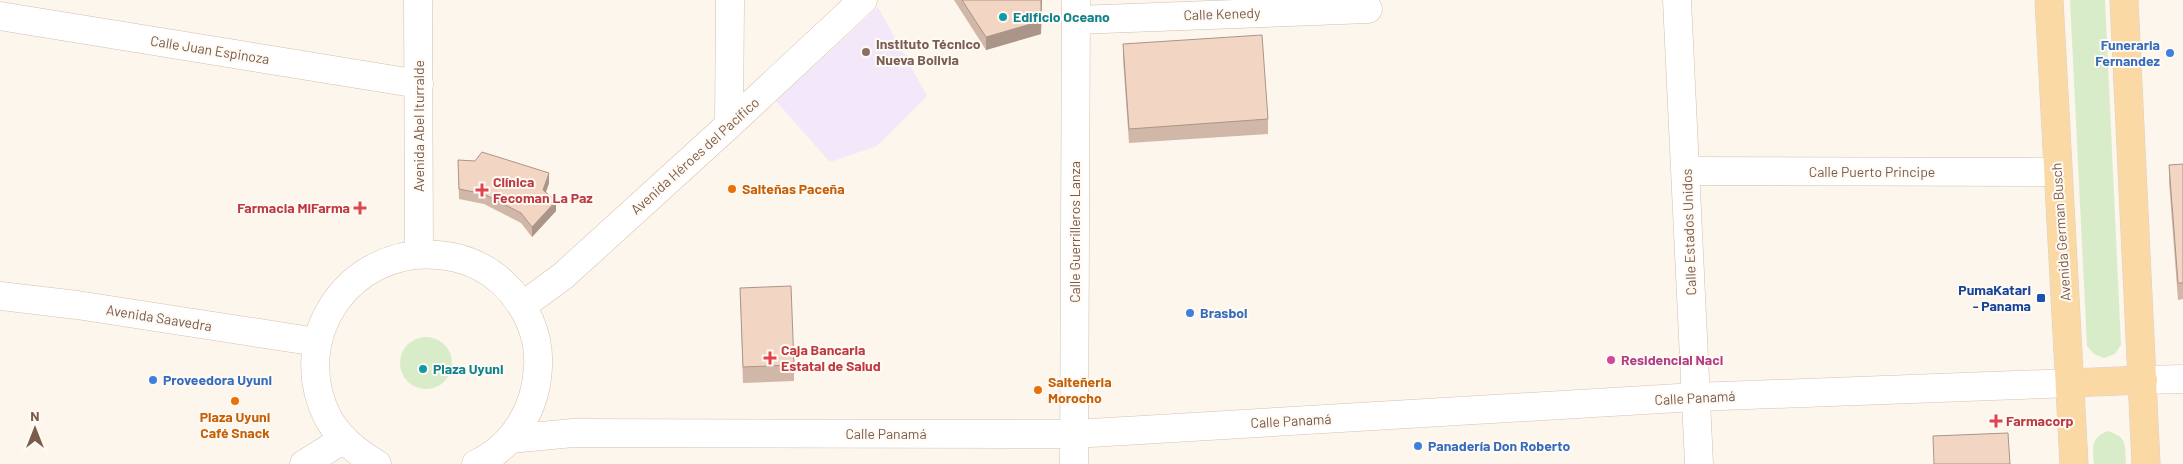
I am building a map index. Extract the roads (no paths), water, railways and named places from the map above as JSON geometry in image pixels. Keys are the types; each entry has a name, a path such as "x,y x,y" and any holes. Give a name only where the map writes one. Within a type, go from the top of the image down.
{"main road":[{"name":"Avenida German Busch","path":"2049,0 2074,464"},
{"path":"2124,0 2146,464"},
{"path":"2071,383 2143,380"}],"street":[{"name":"Avenida Abel Iturralde","path":"418,0 419,253"},
{"path":"730,0 730,125"},
{"name":"Avenida Héroes del Pacífico","path":"522,306 563,276 730,125 863,0"},
{"name":"Calle Estados Unidos","path":"1677,0 1699,464"},
{"name":"Calle Kenedy","path":"1076,10 1368,9"},
{"name":"Calle Guerrilleros Lanza","path":"1074,464 1076,10"},
{"name":"Calle Juan Espinoza","path":"0,16 419,84"},
{"name":"Calle Puerto Principe","path":"1686,171 2057,172"},
{"path":"377,464 360,454 344,439 329,418 319,394 315,368 317,342 329,310 350,282 379,264 399,256 419,253 451,256 481,266 504,284 522,306 531,323 536,341 538,381 532,402 523,422 501,448 476,464"},
{"name":"Avenida Saavedra","path":"0,296 317,342"},
{"path":"2143,380 2183,379"},
{"name":"Calle Panamá","path":"510,439 573,433 1074,434 1695,397 2071,383"},
{"path":"304,464 344,439"}],"place":[{"name":"Edificio Oceano","path":"1003,17"},
{"name":"Instituto Técnico Nueva Bolivia","path":"866,52"},
{"name":"Funeraria Fernandez","path":"2170,53"},
{"name":"Salteñas Paceña","path":"732,189"},
{"name":"Clínica Fecoman La Paz","path":"482,190"},
{"name":"Farmacia MiFarma","path":"360,208"},
{"name":"PumaKatari - Panama","path":"2041,298"},
{"name":"Brasbol","path":"1190,313"},
{"name":"Caja Bancaria Estatal de Salud","path":"770,358"},
{"name":"Residencial Naci","path":"1611,360"},
{"name":"Plaza Uyuni","path":"423,369"},
{"name":"Proveedora Uyuni","path":"153,380"},
{"name":"Salteñeria Morocho","path":"1038,390"},
{"name":"Plaza Uyuni Café Snack","path":"235,401"},
{"name":"Farmacorp","path":"1996,421"},
{"name":"Panadería Don Roberto","path":"1418,446"}]}
